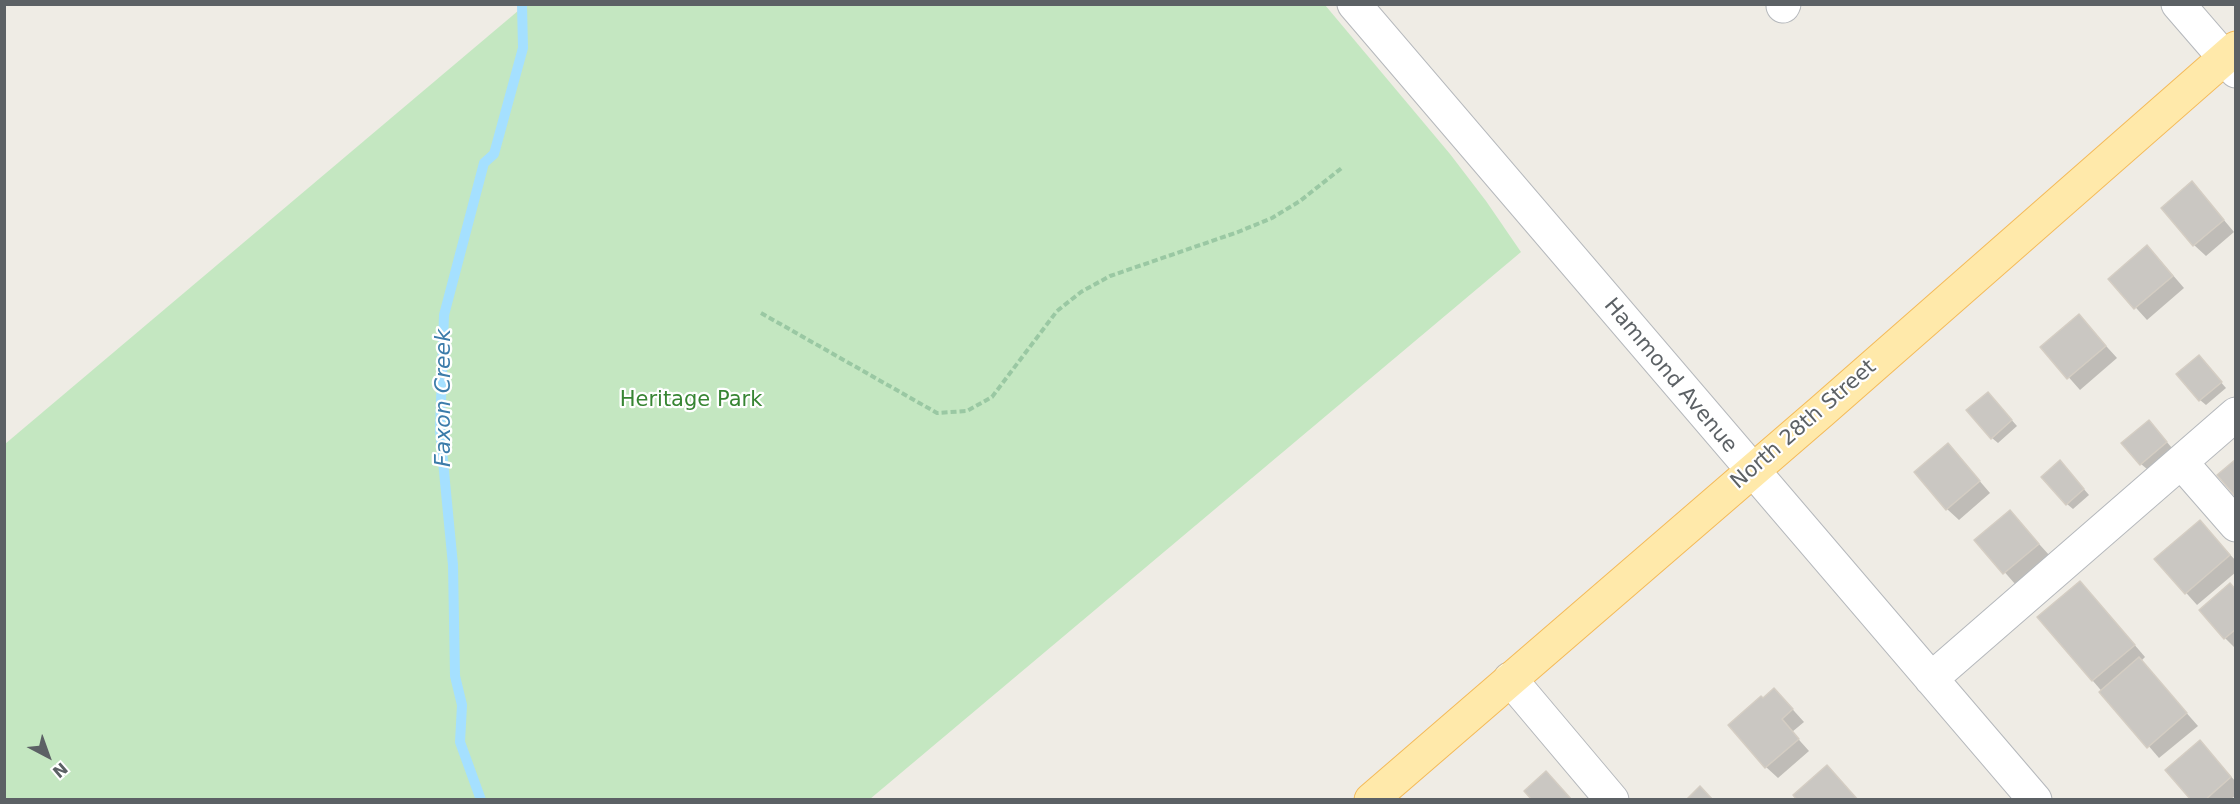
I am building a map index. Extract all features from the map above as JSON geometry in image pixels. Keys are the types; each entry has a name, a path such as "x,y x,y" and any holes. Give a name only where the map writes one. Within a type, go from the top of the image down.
{"main road":[{"name":"North 28th Street","path":"1371,800 2232,59"}],"street":[{"name":"Hammond Avenue","path":"1354,4 2035,800"},
{"path":"2178,4 2232,59"},
{"path":"1931,679 2235,414"},
{"path":"2181,462 2235,525"},
{"path":"1510,679 1612,800"}],"path":[{"path":"761,313 938,413 967,411 992,397 1057,311 1081,292 1110,276 1272,218 1300,201 1343,167"}],"green space":[{"name":"Heritage Park","path":"525,5 1325,5 1450,154 1521,252 870,799 5,799 5,444"}],"building":[{"path":"2192,181 2224,220 2193,246 2161,208"},
{"path":"2147,245 2173,276 2134,309 2108,279"},
{"path":"2079,314 2106,346 2067,379 2040,347"},
{"path":"2199,355 2222,382 2199,401 2176,374"},
{"path":"1988,392 2012,420 1991,439 1966,410"},
{"path":"2149,420 2167,442 2140,465 2121,443"},
{"path":"1948,443 1980,481 1946,510 1914,472"},
{"path":"2236,459 2236,497 2217,475"},
{"path":"2060,460 2084,489 2066,505 2041,477"},
{"path":"2010,510 2039,544 2003,574 1974,540"},
{"path":"2200,520 2230,555 2185,594 2154,559"},
{"path":"2080,581 2135,645 2092,681 2037,617"},
{"path":"2230,583 2236,590 2236,629 2224,639 2199,610"},
{"path":"2139,657 2187,713 2147,748 2099,692"},
{"path":"1774,688 1793,709 1782,719 1799,739 1765,768 1728,725 1761,696 1763,698"},
{"path":"2200,740 2231,777 2205,800 2191,800 2165,770"},
{"path":"1827,765 1858,800 1797,800 1793,795"},
{"path":"1546,771 1572,800 1532,800 1524,791"},
{"path":"1700,786 1713,800 1686,800"}],"waterway":[{"name":"Faxon Creek","path":"481,800 460,742 462,705 455,676 453,565 440,430 444,315 484,163 494,154 523,48 522,4"}]}
